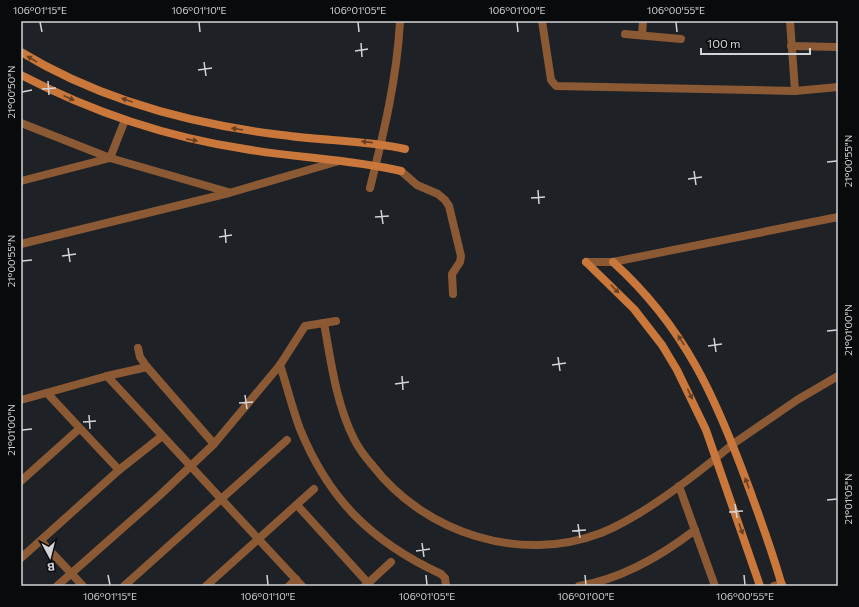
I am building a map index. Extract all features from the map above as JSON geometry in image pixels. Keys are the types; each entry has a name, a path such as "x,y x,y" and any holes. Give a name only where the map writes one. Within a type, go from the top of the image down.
{"main road":[{"path":"21,52 45,66 93,88 194,121 284,136 382,144 405,149"},
{"path":"21,75 82,104 125,120 201,142 279,154 376,165 401,171"},
{"path":"586,262 625,299 662,346 688,391 706,430 760,586"},
{"path":"613,262 645,293 680,338 707,384 733,444 779,585"}],"street":[{"path":"370,188 382,144 394,84 400,21"},
{"path":"542,21 551,80 556,86 795,91 838,87"},
{"path":"642,35 643,21"},
{"path":"790,21 795,91"},
{"path":"625,34 681,39"},
{"path":"791,46 838,47"},
{"path":"110,158 125,120"},
{"path":"21,123 110,158 229,192"},
{"path":"21,181 110,158"},
{"path":"21,244 229,192 340,160"},
{"path":"401,171 417,185 442,197 449,206 461,256 460,262 452,274 452,294"},
{"path":"586,262 613,262 838,217"},
{"path":"58,586 192,466 214,444 280,365 305,326 336,321"},
{"path":"324,323 338,398 345,419 358,447 392,487 416,508 445,525 488,541 534,545 564,543 593,536 608,530 640,512 679,486 716,459 733,444 797,400 838,376"},
{"path":"138,348 140,358 147,367 214,444"},
{"path":"280,365 305,439 320,470 340,498 367,528 385,543 401,554 441,574 444,578 446,586"},
{"path":"21,400 107,376 147,367"},
{"path":"107,376 222,498 299,583 289,586"},
{"path":"47,393 79,429 119,470"},
{"path":"21,481 79,429"},
{"path":"21,558 119,470 162,436"},
{"path":"124,586 287,440"},
{"path":"679,486 715,586"},
{"path":"206,586 314,489"},
{"path":"296,505 366,584 391,562"},
{"path":"580,586 596,584 637,567 668,549 695,530"},
{"path":"41,541 83,586"}]}
